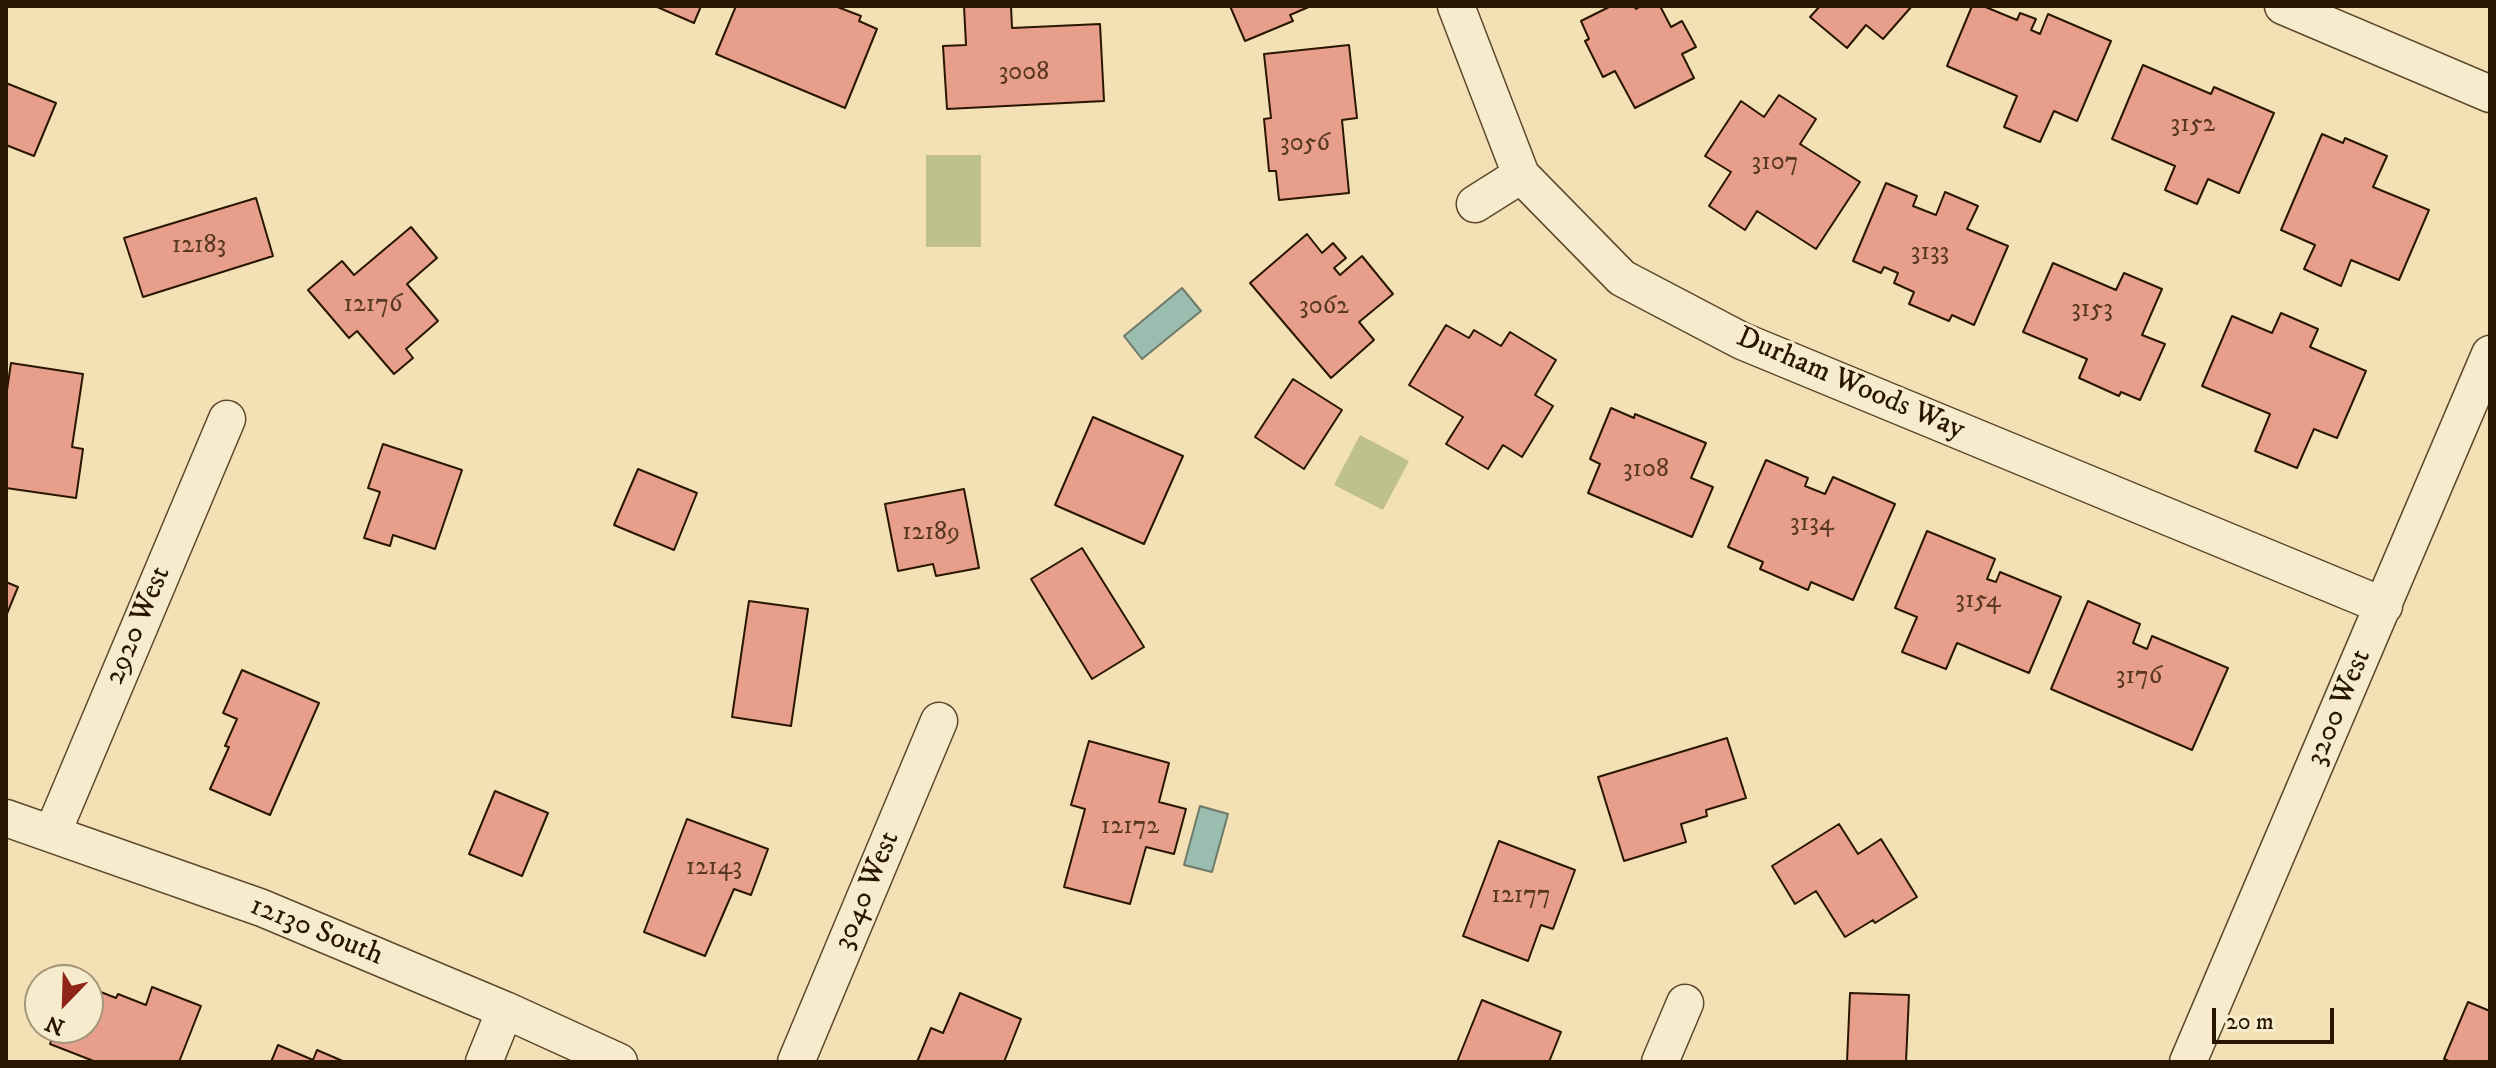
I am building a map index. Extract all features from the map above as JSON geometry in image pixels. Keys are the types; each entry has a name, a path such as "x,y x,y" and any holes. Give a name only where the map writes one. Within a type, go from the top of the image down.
{"street":[{"name":"Durham Woods Way","path":"1456,6 1521,175 1622,278 1742,341 2384,606"},
{"path":"2283,6 2490,94"},
{"path":"1475,204 1521,175"},
{"name":"3200 West","path":"2188,1062 2490,354"},
{"name":"2920 West","path":"52,834 227,419"},
{"name":"3040 West","path":"796,1062 939,721"},
{"name":"12130 South","path":"6,818 262,908 505,1010 619,1062"},
{"path":"1660,1062 1685,1003"},
{"path":"484,1062 505,1010"}],"green space":[{"path":"926,155 981,155 981,247 926,247"},
{"path":"1360,435 1409,461 1383,510 1334,485"}],"shaded area":[{"path":"1182,288 1201,311 1142,359 1124,336"},
{"path":"1200,806 1228,814 1212,872 1184,865"}],"building":[{"path":"655,6 701,6 694,23"},
{"path":"736,6 835,6 861,16 859,21 877,29 845,108 716,54"},
{"path":"964,6 1011,6 1012,28 1100,24 1104,101 947,109 943,46 966,45"},
{"path":"1230,6 1311,6 1290,15 1293,21 1245,41"},
{"path":"1611,6 1634,6 1636,9 1660,6 1671,27 1682,21 1696,47 1682,54 1694,78 1635,108 1615,71 1603,77 1585,41 1589,39 1581,21"},
{"path":"1820,6 1912,6 1883,39 1866,25 1847,48 1810,17"},
{"path":"1972,6 1983,6 2017,20 2020,13 2036,19 2031,30 2040,34 2048,14 2111,41 2077,121 2054,111 2040,142 2004,127 2017,96 1947,66"},
{"path":"1349,45 1357,118 1342,120 1349,193 1279,200 1276,171 1269,171 1264,119 1271,118 1264,54"},
{"path":"2143,65 2211,94 2214,87 2274,113 2239,193 2208,179 2197,204 2165,190 2175,166 2112,139"},
{"path":"6,83 56,103 34,156 6,145"},
{"path":"1779,95 1816,119 1800,144 1860,182 1816,249 1757,211 1745,230 1709,206 1731,172 1705,156 1741,101 1764,117"},
{"path":"2322,134 2343,143 2345,138 2387,156 2373,187 2429,210 2399,280 2351,260 2341,286 2304,269 2315,245 2281,230"},
{"path":"1886,183 1917,196 1913,206 1936,215 1945,192 1978,206 1967,229 2008,246 1974,325 1952,315 1949,321 1909,304 1914,292 1894,283 1898,273 1884,267 1881,273 1853,261"},
{"path":"256,198 273,256 143,297 124,238"},
{"path":"411,227 437,258 407,284 438,321 406,349 413,358 394,374 357,331 349,338 308,290 342,261 354,275"},
{"path":"1307,234 1322,253 1333,243 1346,258 1334,268 1340,275 1362,256 1393,294 1359,322 1374,340 1331,378 1250,283"},
{"path":"2053,263 2116,290 2124,273 2162,289 2142,335 2165,344 2140,400 2121,392 2119,396 2079,378 2087,359 2023,332"},
{"path":"2281,313 2318,329 2310,347 2366,371 2337,438 2314,429 2297,468 2255,451 2270,414 2202,386 2232,316 2272,333"},
{"path":"1446,325 1469,338 1474,330 1501,346 1510,332 1556,360 1535,395 1553,406 1522,457 1503,445 1488,469 1446,444 1463,417 1409,385"},
{"path":"11,363 83,374 72,447 83,449 76,498 6,488 6,397"},
{"path":"1293,379 1342,410 1304,469 1255,437"},
{"path":"1611,408 1634,418 1635,414 1706,443 1691,478 1713,487 1692,537 1588,493 1600,464 1590,459"},
{"path":"1093,417 1183,456 1144,544 1055,505"},
{"path":"383,444 462,470 435,549 393,535 390,546 364,538 380,492 368,488"},
{"path":"1766,460 1808,478 1805,486 1825,494 1833,477 1895,504 1853,600 1811,582 1808,590 1760,569 1763,562 1728,547"},
{"path":"638,469 697,493 674,550 614,525"},
{"path":"964,489 979,568 936,576 933,564 898,571 885,504"},
{"path":"1927,531 1995,559 1987,579 1996,582 2000,572 2061,597 2029,673 1957,643 1946,669 1902,652 1917,617 1895,608"},
{"path":"1082,548 1144,647 1092,679 1031,579"},
{"path":"6,582 18,587 6,616"},
{"path":"749,601 808,609 791,726 732,717"},
{"path":"2088,601 2140,624 2133,643 2147,649 2152,636 2228,668 2192,750 2051,689"},
{"path":"242,670 319,703 270,815 210,789 229,747 225,746 237,719 223,713"},
{"path":"1727,738 1746,798 1706,810 1707,816 1681,824 1686,842 1624,861 1598,777"},
{"path":"1089,741 1169,763 1159,802 1186,809 1174,854 1146,847 1130,904 1064,887 1085,809 1071,805"},
{"path":"495,791 548,813 522,876 469,854"},
{"path":"687,819 768,849 751,895 734,889 705,956 644,932"},
{"path":"1839,824 1858,854 1881,839 1917,897 1845,937 1816,891 1795,904 1772,866"},
{"path":"1499,841 1575,870 1553,929 1541,925 1528,961 1463,936"},
{"path":"152,987 201,1006 179,1062 96,1062 50,1044 104,1044 104,993 116,998 118,994 146,1005"},
{"path":"960,993 1021,1019 1004,1062 917,1062 931,1028 943,1033"},
{"path":"1850,993 1909,995 1906,1062 1847,1062"},
{"path":"1482,1000 1561,1032 1549,1062 1457,1062"},
{"path":"2468,1002 2490,1011 2490,1062 2451,1062 2444,1059"},
{"path":"278,1045 313,1060 317,1050 345,1062 271,1062"}]}
